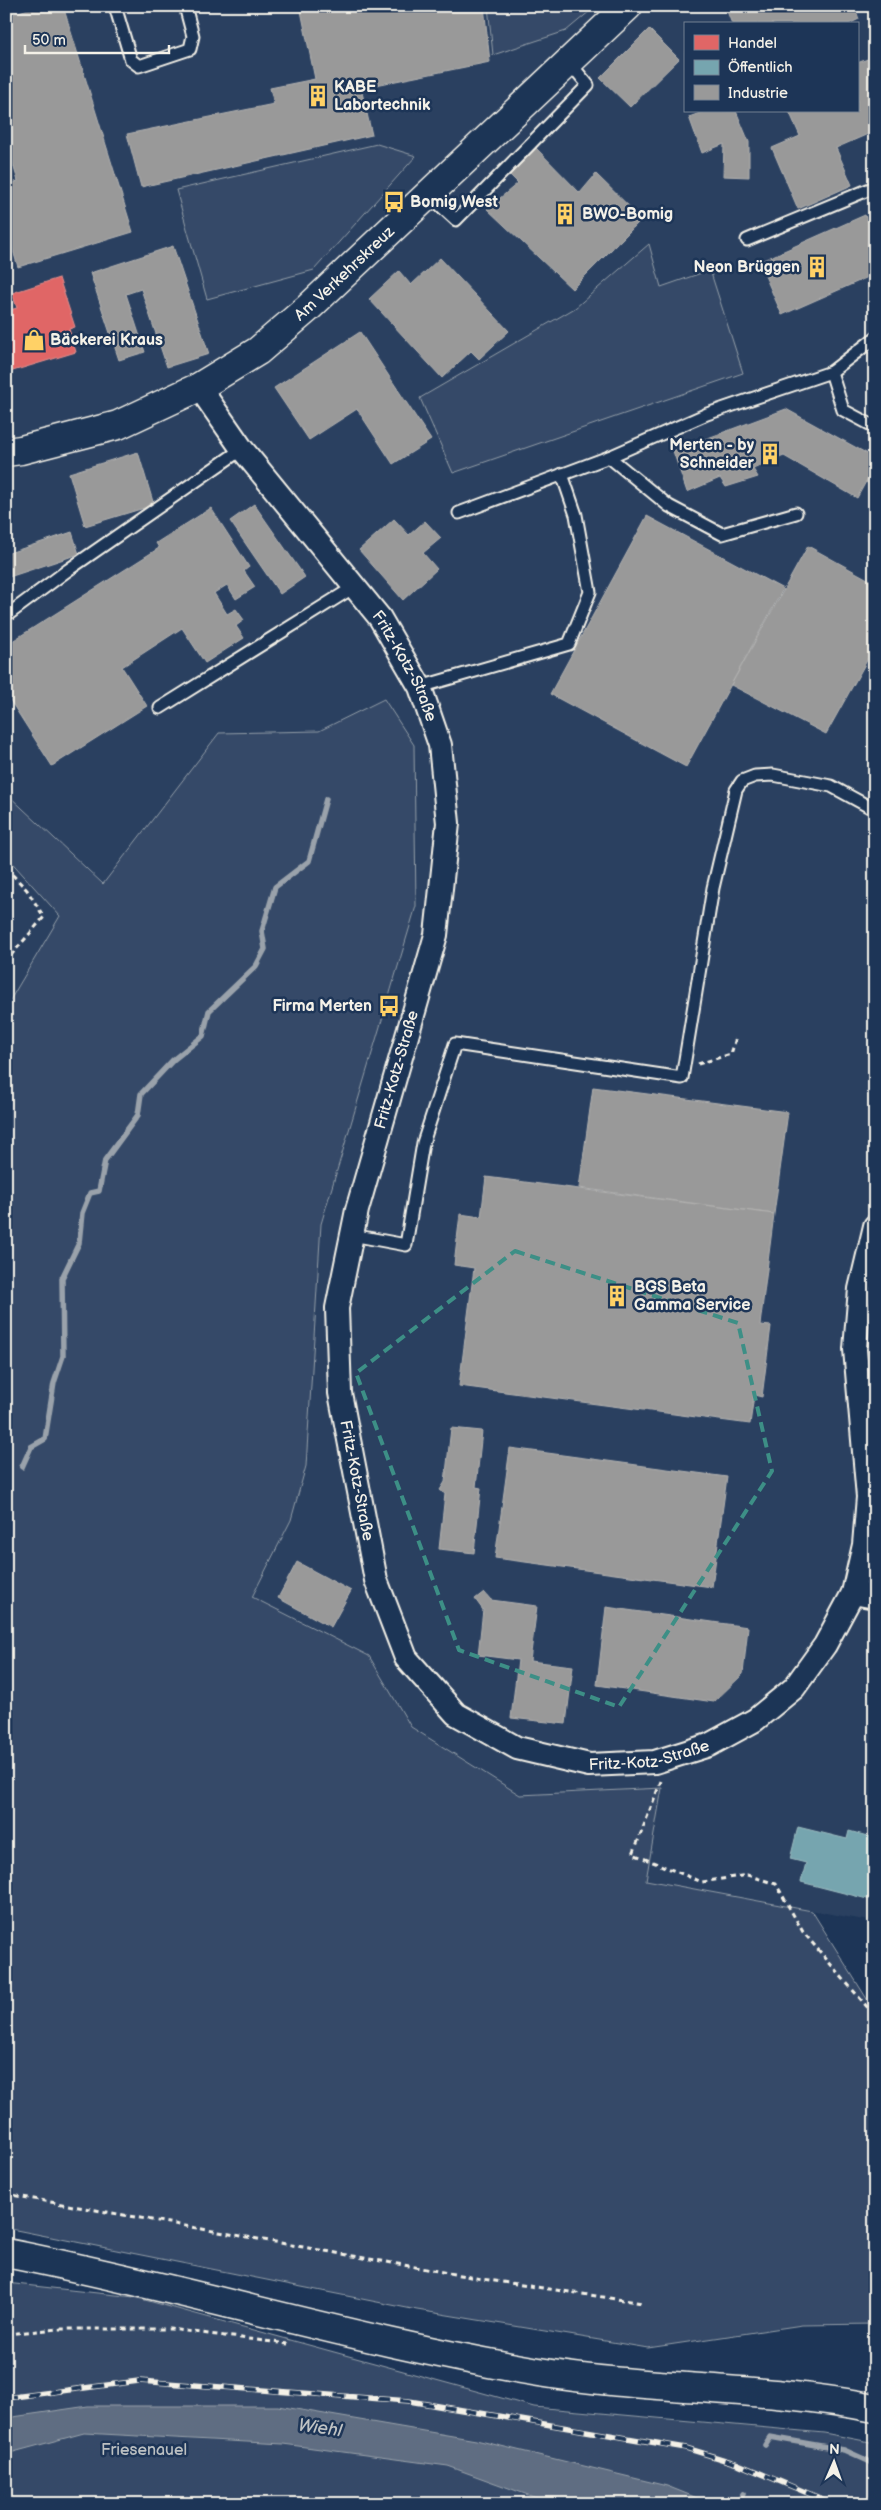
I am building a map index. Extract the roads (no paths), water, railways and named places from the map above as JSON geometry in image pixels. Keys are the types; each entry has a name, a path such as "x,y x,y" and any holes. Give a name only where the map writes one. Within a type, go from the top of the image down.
{"main road":[{"name":"Am Verkehrskreuz","path":"6,452 118,426 199,388 258,351 307,309 628,6"},
{"path":"6,2253 493,2364 589,2378 807,2397 875,2408"},
{"path":"6,2264 110,2276"}],"street":[{"name":"Fritz-Kotz-Straße","path":"199,388 242,449 380,618 420,686 440,745 448,823 436,935 357,1210 337,1308 340,1393 376,1580 406,1658 456,1714 517,1748 589,1765 655,1762 709,1745 756,1720 794,1688 864,1595 864,1545 868,1497 855,1349 860,1289 875,1226"}],"lane":[{"path":"115,6 131,60 138,66 190,49 193,36 185,6"},
{"path":"428,194 456,220 588,84 569,62"},
{"path":"747,240 875,187"},
{"path":"459,513 609,457 707,414 831,372 875,338"},
{"path":"831,372 843,410 875,427"},
{"path":"6,616 68,570 242,449"},
{"path":"609,457 669,506 722,534 796,513"},
{"path":"420,686 569,644 590,592 576,515 562,474"},
{"path":"160,708 354,587"},
{"path":"352,1235 406,1246 423,1143 455,1044 682,1078 713,888 736,790 742,781 755,776 773,775 831,786 875,810"}],"water":[{"name":"Wiehl","path":"88,2406 278,2406 476,2440 667,2486 712,2504 553,2504 448,2466 283,2444 84,2433 6,2454 6,2418"}],"waterway":[{"path":"22,1467 31,1447 45,1439 54,1383 63,1356 62,1278 79,1243 82,1213 90,1193 99,1191 105,1160 138,1115 141,1094 173,1060 203,1036 209,1011 256,966 265,949 262,931 275,887 309,861 326,799"},
{"path":"765,2445 770,2437 844,2450 875,2464"},
{"path":"737,2504 743,2494"}],"railway":[{"path":"6,2398 139,2381 409,2401 686,2448 738,2464 834,2504"}],"place":[{"name":"KABE Labortechnik","path":"318,96"},
{"name":"Bomig West","path":"394,202"},
{"name":"BWO-Bomig","path":"565,214"},
{"name":"Neon Brüggen","path":"817,267"},
{"name":"Bäckerei Kraus","path":"34,340"},
{"name":"Merten - by Schneider","path":"770,454"},
{"name":"Firma Merten","path":"389,1006"},
{"name":"BGS Beta Gamma Service","path":"617,1296"}],"park label":[{"name":"Friesenauel","path":"144,2450"}]}
